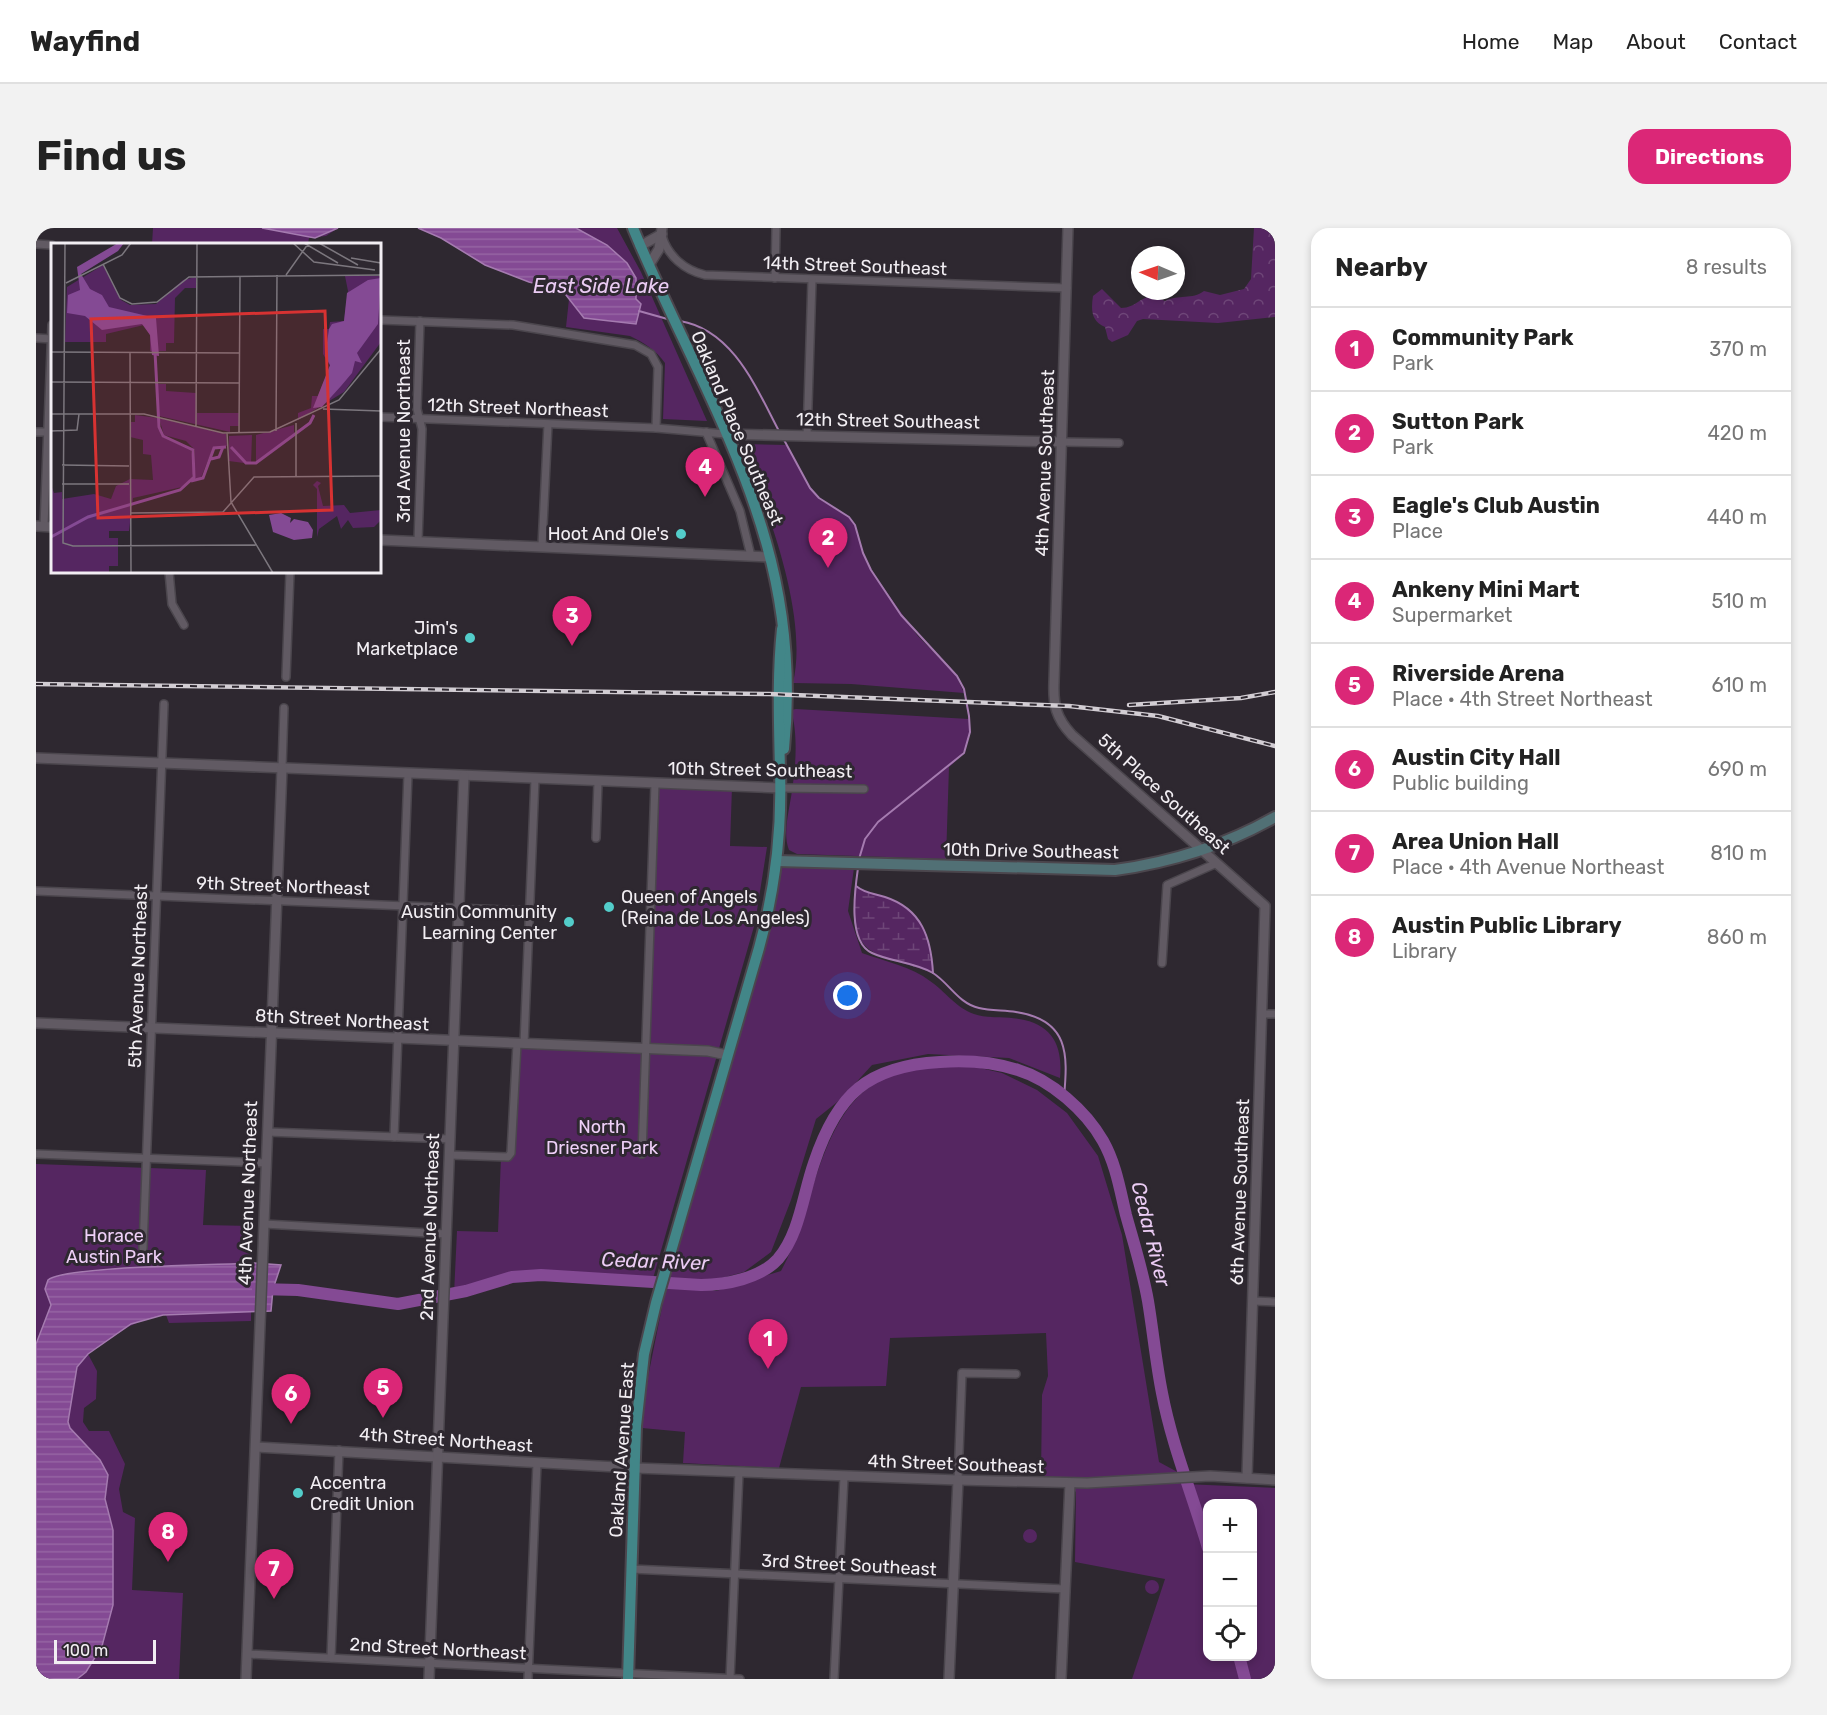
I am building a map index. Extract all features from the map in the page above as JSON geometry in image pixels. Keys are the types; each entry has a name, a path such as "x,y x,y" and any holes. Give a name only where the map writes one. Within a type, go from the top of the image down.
{"main road":[{"path":"625,228 640,246"},
{"path":"633,228 640,246"},
{"name":"Oakland Place Southeast","path":"640,246 753,500 770,557 788,678 786,724 780,770 777,861 768,915 727,1055"},
{"name":"10th Drive Southeast","path":"777,861 1108,870 1153,864 1202,851 1233,839 1274,818"},
{"name":"Oakland Avenue East","path":"628,1676 635,1468 641,1374 656,1303 727,1055"}],"street":[{"path":"775,278 776,228"},
{"name":"4th Avenue Southeast","path":"1054,698 1068,228"},
{"path":"640,246 662,231"},
{"path":"649,265 656,255 662,231"},
{"name":"14th Street Southeast","path":"662,231 665,244 675,258 696,273 812,280 1067,288"},
{"path":"36,244 51,245"},
{"path":"802,436 812,280"},
{"path":"381,320 513,325 625,343 644,350 656,360 658,367 656,428"},
{"name":"3rd Avenue Northeast","path":"418,541 422,429 417,409 420,321"},
{"path":"36,338 51,339"},
{"path":"44,526 51,386"},
{"name":"12th Street Northeast","path":"381,417 656,428"},
{"path":"542,546 548,424"},
{"name":"12th Street Southeast","path":"656,428 760,436 1119,443"},
{"path":"36,432 50,432"},
{"path":"706,432 740,512 751,556"},
{"path":"381,540 770,557"},
{"path":"170,573 172,604 184,625"},
{"path":"286,677 290,573"},
{"name":"5th Place Southeast","path":"1054,698 1057,715 1072,735 1202,851 1270,906"},
{"name":"5th Avenue Northeast","path":"142,1248 164,704"},
{"name":"4th Avenue Northeast","path":"246,1679 284,708"},
{"name":"10th Street Southeast","path":"36,758 598,782 864,789"},
{"path":"394,1137 408,774"},
{"name":"2nd Avenue Northeast","path":"429,1679 465,776"},
{"path":"450,1155 508,1157 512,1149 530,911 535,779"},
{"path":"596,838 598,782"},
{"path":"642,1154 655,784"},
{"path":"1162,963 1167,885 1217,863"},
{"name":"9th Street Northeast","path":"36,891 530,911"},
{"name":"6th Avenue Southeast","path":"1247,1478 1262,1014 1270,906"},
{"path":"1262,1014 1275,1014"},
{"name":"8th Street Northeast","path":"36,1023 398,1040 708,1051 727,1055"},
{"path":"268,1132 450,1139"},
{"path":"36,1154 266,1163"},
{"path":"264,1224 447,1234"},
{"path":"1253,1301 1275,1302"},
{"path":"949,1679 962,1373 1016,1374"},
{"name":"4th Street Northeast","path":"256,1448 339,1450 438,1458 635,1468"},
{"path":"331,1658 339,1450"},
{"path":"528,1679 537,1463"},
{"name":"4th Street Southeast","path":"635,1468 1070,1484 1210,1476 1275,1480"},
{"path":"730,1679 739,1472"},
{"path":"834,1679 844,1477"},
{"path":"1061,1679 1070,1484"},
{"name":"3rd Street Southeast","path":"631,1569 1065,1589"},
{"name":"2nd Street Northeast","path":"247,1654 528,1668 628,1676 740,1679"}],"green space":[{"path":"153,228 338,228 326,236 309,238 308,243 152,243"},
{"name":"East Side Lake","path":"418,228 617,228 641,272 707,421 663,419 665,363 645,344 630,336 566,327 569,299 563,292 485,265 441,238"},
{"path":"1254,228 1275,228 1275,317 1218,323 1143,319 1137,321 1128,335 1112,342 1108,339 1105,327 1097,322 1092,310 1093,296 1102,289 1121,308 1142,300 1185,300 1185,296 1204,291 1220,295 1244,289 1251,279"},
{"path":"740,444 787,445 810,488 819,499 849,517 855,525 863,553 871,570 917,635 956,675 964,693 851,684 793,683 796,656 795,626 783,561 762,498"},
{"path":"791,710 969,719 966,746 960,757 949,767 946,859 797,854 789,850 786,828 796,750"},
{"name":"North Driesner Park","path":"655,784 732,787 730,846 767,847 755,923 652,1282 541,1275 512,1277 454,1294 457,1231 498,1232 501,1157 508,1157 517,1044 645,1050"},
{"path":"781,867 854,868 848,911 862,953 923,976 956,1004 974,1014 1019,1019 1040,1026 1048,1032 1057,1047 1060,1056 1060,1078 1009,1058 928,1054 872,1065 841,1099 816,1119 791,1200 771,1252 744,1272 710,1281 668,1279"},
{"path":"856,886 866,892 898,902 916,917 927,937 933,973 880,956 861,941 855,910"},
{"path":"935,1066 976,1067 1002,1073 1037,1090 1067,1113 1098,1156 1122,1235 1159,1462 1183,1475 1184,1484 1275,1488 1275,1679 1132,1679 1165,1579 1075,1562 1076,1492 1060,1477 1041,1477 1042,1395 1048,1376 1046,1333 890,1338 886,1386 801,1387 779,1468 683,1463 685,1432 642,1428 646,1387 666,1287 716,1291 781,1271 793,1245 823,1157 836,1129 851,1104 872,1085 899,1073"},
{"name":"Horace Austin Park","path":"36,1164 206,1170 203,1225 252,1226 251,1321 169,1323 166,1315 154,1317 125,1329 88,1354 97,1371 96,1399 84,1408 83,1422 89,1431 109,1431 125,1464 119,1489 123,1512 135,1518 132,1590 183,1593 179,1679 36,1679"},
{"path":"1030,1529 1035,1531 1037,1536 1035,1541 1030,1543 1025,1541 1023,1536 1025,1531"},
{"path":"1152,1580 1157,1582 1159,1587 1157,1592 1152,1594 1147,1592 1145,1587 1147,1582"}],"water":[{"path":"262,228 338,228 315,238"},
{"name":"East Side Lake","path":"418,228 576,228 607,245 627,263 636,278 636,299 641,304 636,324 584,318 566,295 558,289 529,282 485,265 441,238"},
{"path":"254,1263 281,1265 273,1289 271,1311 163,1315 131,1324 88,1354 77,1367 68,1422 70,1428 100,1460 108,1475 105,1499 113,1530 113,1605 102,1646 86,1672 77,1679 36,1679 36,1344 51,1305 45,1289 48,1280 60,1275 112,1269"}],"waterway":[{"path":"639,311 671,320"},
{"path":"680,321 699,327 715,336 729,349 742,364 780,433"},
{"path":"783,438 810,488 819,498 849,517 855,525 863,553 871,570 901,615 957,676 964,689 969,716 970,732 964,753 878,822 865,839 859,859"},
{"path":"858,868 854,914 859,938 864,947 879,956 918,966 933,973 972,1006 1016,1012 1033,1016 1046,1023 1056,1031 1065,1053 1064,1097"},
{"path":"856,886 866,892 898,902 916,917 927,937 933,973"},
{"name":"Cedar River","path":"258,1289 298,1290 398,1304 466,1291 512,1277 541,1275 701,1285 721,1284 753,1276 771,1266 785,1249 796,1225 823,1139 833,1119 859,1088 893,1070 915,1065 950,1061 989,1063 1009,1067 1043,1081 1066,1098 1096,1130 1111,1159 1146,1290 1166,1413 1203,1533"},
{"name":"Cedar River","path":"1240,1661 1245,1679"}],"railway":[{"path":"36,684 769,694 1069,706 1158,716 1275,746"},
{"path":"1129,705 1241,698 1275,692"}],"place":[{"name":"Ankeny Mini Mart","path":"705,497"},
{"name":"Hoot And Ole's","path":"681,534"},
{"name":"Sutton Park","path":"828,568"},
{"name":"Jim's Marketplace","path":"470,638"},
{"name":"Eagle's Club Austin","path":"572,646"},
{"name":"Queen of Angels (Reina de Los Angeles)","path":"609,907"},
{"name":"Austin Community Learning Center","path":"569,922"},
{"name":"Community Park","path":"768,1369"},
{"name":"Riverside Arena","path":"383,1418"},
{"name":"Austin City Hall","path":"291,1424"},
{"name":"Accentra Credit Union","path":"298,1493"},
{"name":"Austin Public Library","path":"168,1562"},
{"name":"Area Union Hall","path":"274,1599"}]}
